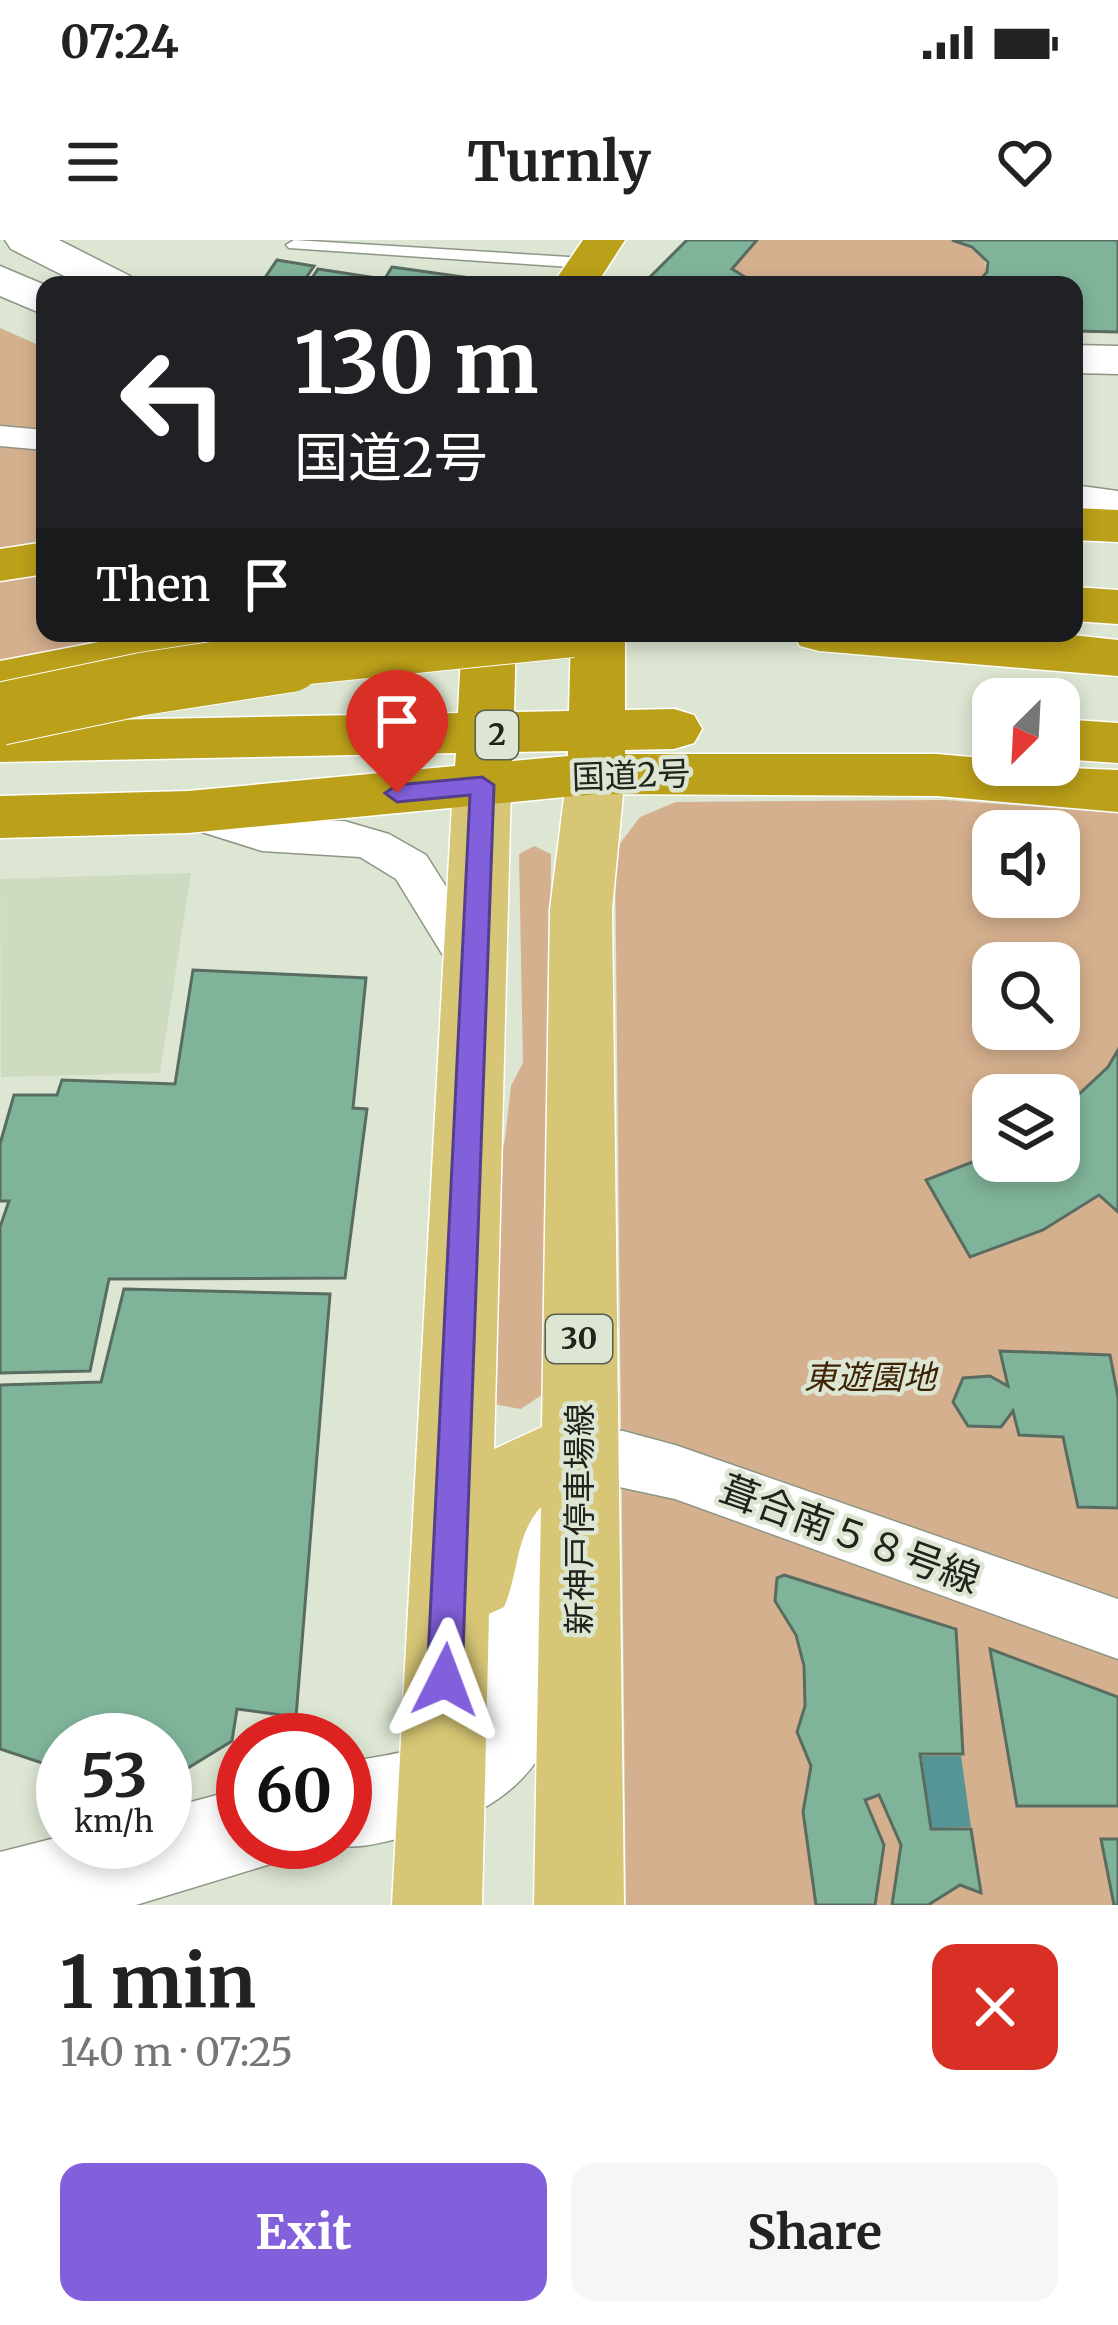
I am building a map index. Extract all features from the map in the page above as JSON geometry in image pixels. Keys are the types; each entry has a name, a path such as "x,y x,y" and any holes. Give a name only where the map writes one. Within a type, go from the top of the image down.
{"highway":[{"path":"1083,529 1118,527"},
{"path":"0,565 36,559"},
{"path":"0,575 36,569"},
{"path":"1083,575 1118,578"},
{"path":"1083,605 1118,608"},
{"path":"1083,637 1118,640"},
{"path":"0,680 188,642"},
{"path":"0,714 235,668 462,642"},
{"path":"485,760 489,642"},
{"path":"598,642 598,751"},
{"path":"964,642 1118,658"},
{"name":"国道2号","path":"0,817 188,812 485,760 972,736"},
{"path":"1080,740 1118,743"},
{"name":"国道2号","path":"0,742 485,760"},
{"name":"国道2号","path":"598,751 1118,791"}],"main road":[{"name":"新神戸停車場線","path":"579,1905 581,909 598,751"},
{"path":"437,1905 485,760"}],"street":[{"path":"22,240 80,276"},
{"path":"22,240 96,276"},
{"path":"0,257 36,282"},
{"path":"0,279 36,297"},
{"path":"1083,359 1118,360"},
{"path":"1083,385 1118,385"},
{"path":"0,436 36,439"},
{"path":"1083,501 1118,506"},
{"path":"1083,517 1118,527"},
{"path":"188,812 262,835 344,837 374,845 411,867 476,970"},
{"name":"葺合南５８号線","path":"579,1468 623,1458 675,1472 1118,1629"},
{"path":"372,1791 441,1754 466,1774 485,1760 514,1724 524,1681 533,1543 550,1508 579,1468"},
{"path":"0,1897 216,1839"}],"lane":[{"path":"294,245 588,262"}],"shaded area":[{"path":"191,873 160,1073 1,1077 0,879"}],"green space":[{"path":"757,240 952,240 983,254 987,272 984,276 743,276 732,269"},
{"path":"0,328 36,344 36,642 317,642 0,677"},
{"name":"東遊園地","path":"946,800 1078,810 972,810 972,918 1080,918 1080,810 1118,813 1118,1905 626,1905 615,850 640,817 676,802"},
{"path":"534,846 551,854 546,1392 521,1409 493,1404 484,1226 505,1139 511,1086 523,1063 519,854"}],"water":[{"path":"922,1756 961,1756 971,1827 931,1828"}],"building":[{"path":"687,240 757,240 732,269 743,276 651,276"},
{"path":"952,240 1118,240 1118,332 1083,331 1083,276 984,276 988,262 972,247"},
{"path":"277,260 314,266 307,276 266,276"},
{"path":"392,267 456,276 386,276"},
{"path":"318,269 363,276 313,276"},
{"path":"193,970 366,978 353,1108 367,1109 345,1278 109,1279 90,1371 0,1373 0,1227 9,1201 0,1201 0,1144 14,1095 57,1095 62,1080 175,1084"},
{"path":"1118,1050 1118,1212 1099,1195 1043,1230 970,1257 926,1180 972,1162 972,1182 1080,1182 1080,1093 1108,1067"},
{"path":"124,1289 330,1294 296,1713 237,1709 236,1713 216,1713 216,1751 192,1765 192,1713 36,1713 36,1761 0,1749 0,1385 101,1382"},
{"path":"1000,1351 1110,1355 1118,1397 1118,1508 1078,1507 1063,1437 1019,1435 1013,1411 1001,1427 968,1426 953,1402 963,1378 990,1376 1008,1386"},
{"path":"784,1575 956,1629 963,1754 920,1754 931,1829 971,1829 981,1893 960,1885 928,1905 892,1905 901,1845 879,1795 865,1800 884,1845 875,1905 816,1905 803,1812 811,1766 797,1732 805,1706 804,1666 796,1635 775,1601 777,1578"},
{"path":"990,1649 1118,1697 1118,1806 1017,1806"},
{"path":"1101,1839 1118,1839 1118,1905 1114,1905"}],"route":[{"path":"397,793 482,785 445,1680"}]}
